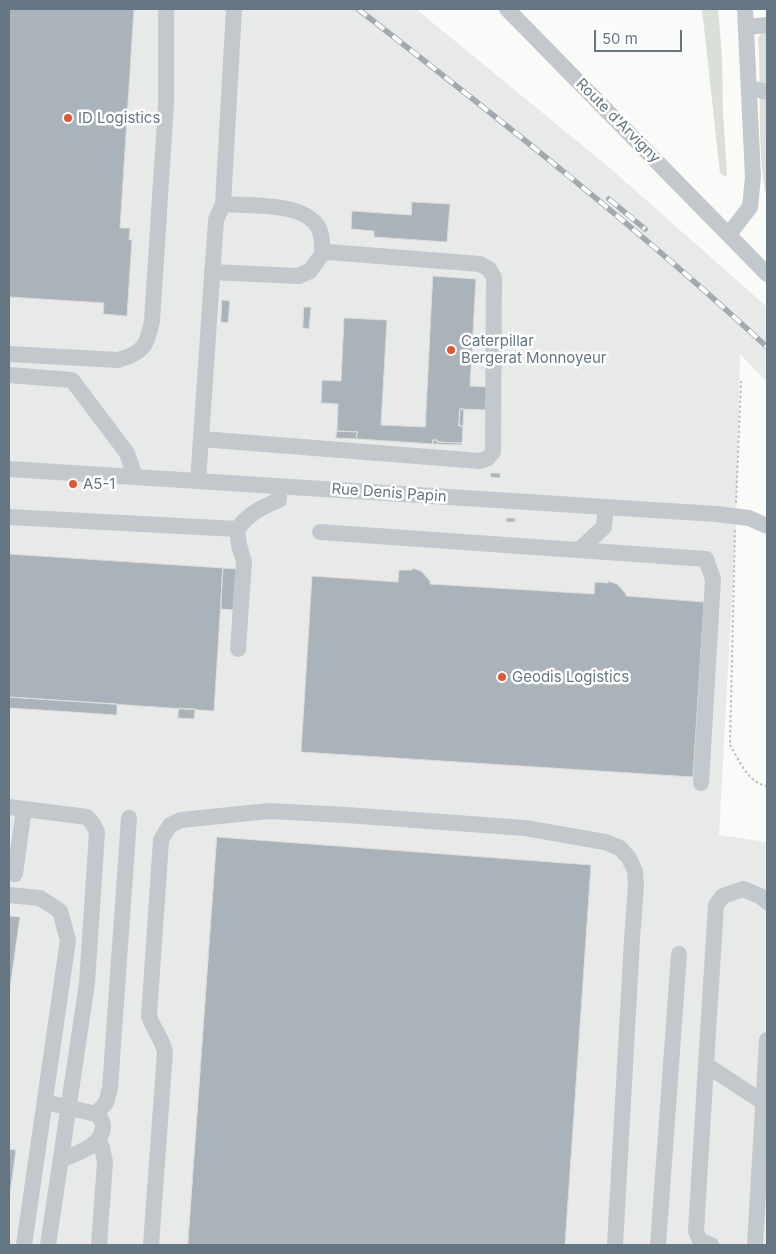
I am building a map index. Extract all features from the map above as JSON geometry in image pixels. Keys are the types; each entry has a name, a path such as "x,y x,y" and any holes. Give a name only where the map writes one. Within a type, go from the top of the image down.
{"street":[{"path":"9,354 118,360 141,350 148,339 152,321 166,104 166,9"},
{"path":"198,481 216,220 223,204 234,9"},
{"name":"Route d'Arvigny","path":"507,9 767,274"},
{"path":"729,234 750,207 753,177 745,9"},
{"path":"746,26 765,25"},
{"path":"750,88 767,92"},
{"path":"212,272 298,276 310,271 322,254 322,237 319,228 310,218 285,208 223,204"},
{"path":"201,439 480,461 488,458 493,452 494,278 489,269 480,264 328,252 322,254"},
{"path":"9,376 72,380 127,453 135,477"},
{"name":"Rue Denis Papin","path":"9,469 735,516 749,518 767,526"},
{"path":"238,649 244,562 237,529 255,511 279,500 279,486"},
{"path":"579,550 604,527 606,507"},
{"path":"9,517 237,529"},
{"path":"320,532 706,559 713,579 701,783"},
{"path":"9,873 15,874 14,840 16,808 87,817 93,824 97,832 86,982 48,1245"},
{"path":"151,1245 165,1052 163,1042 149,1016 161,840 170,825 181,820 269,812 525,828 605,842 620,848 629,858 635,871 636,886 615,1245"},
{"path":"96,1114 106,1103 110,1088 129,818"},
{"path":"704,1244 696,1231 716,905 723,896 743,889 760,896 767,902"},
{"path":"9,895 40,898 60,911 68,940 24,1245"},
{"path":"658,1245 679,954"},
{"path":"755,1245 767,1040"},
{"path":"706,1065 763,1102"},
{"path":"45,1102 96,1114 103,1123 103,1131 95,1144 60,1160"},
{"path":"98,1140 102,1147 105,1162 99,1245"}],"path":[{"path":"741,381 735,516 730,745 744,771 762,785 767,786"}],"shaded area":[{"path":"9,9 416,9 611,169 767,307 767,382 740,354 736,522 719,835 767,842 767,1245 9,1245"},
{"path":"702,9 718,9 722,55 726,177 720,173"},
{"path":"763,32 767,33 767,201 762,160 758,38"}],"building":[{"name":"ID Logistics","path":"9,9 134,9 120,228 130,228 129,240 132,240 127,316 103,314 104,303 9,297"},
{"path":"412,202 450,204 447,242 374,237 374,231 351,229 352,211 411,215"},
{"name":"Caterpillar Bergerat Monnoyeur","path":"433,276 476,279 470,386 487,387 485,410 460,409 459,426 463,426 462,443 437,442 437,440 433,440 433,444 358,439 356,437 358,432 337,431 338,404 321,403 322,380 341,381 344,318 387,320 381,425 425,427"},
{"path":"222,300 230,301 228,323 221,322"},
{"path":"304,307 311,307 309,329 303,328"},
{"path":"460,409 464,409 463,426 459,426"},
{"path":"337,431 358,432 356,437 358,439 336,438"},
{"path":"433,440 437,440 437,442 462,443 462,445 433,444"},
{"path":"491,473 500,473 500,478 491,477"},
{"path":"507,518 515,518 515,522 507,522"},
{"path":"9,554 223,568 214,711 9,697"},
{"path":"223,568 236,569 233,610 221,609"},
{"name":"Geodis Logistics","path":"412,568 421,571 430,581 430,584 594,594 595,582 608,583 608,581 617,584 626,596 704,602 693,777 301,752 312,576 398,582 399,570 412,570"},
{"path":"9,697 117,704 117,715 9,708"},
{"path":"179,708 195,709 194,719 178,718"},
{"path":"217,837 591,865 565,1245 188,1245"},
{"path":"9,916 20,917 9,995"},
{"path":"9,1149 16,1150 9,1201"}],"railway":[{"path":"358,9 515,132 617,216 718,302 767,347"},
{"path":"609,199 645,229"}],"place":[{"name":"ID Logistics","path":"68,118"},
{"name":"Caterpillar Bergerat Monnoyeur","path":"451,350"},
{"name":"A5-1","path":"73,484"},
{"name":"Geodis Logistics","path":"502,677"}]}
